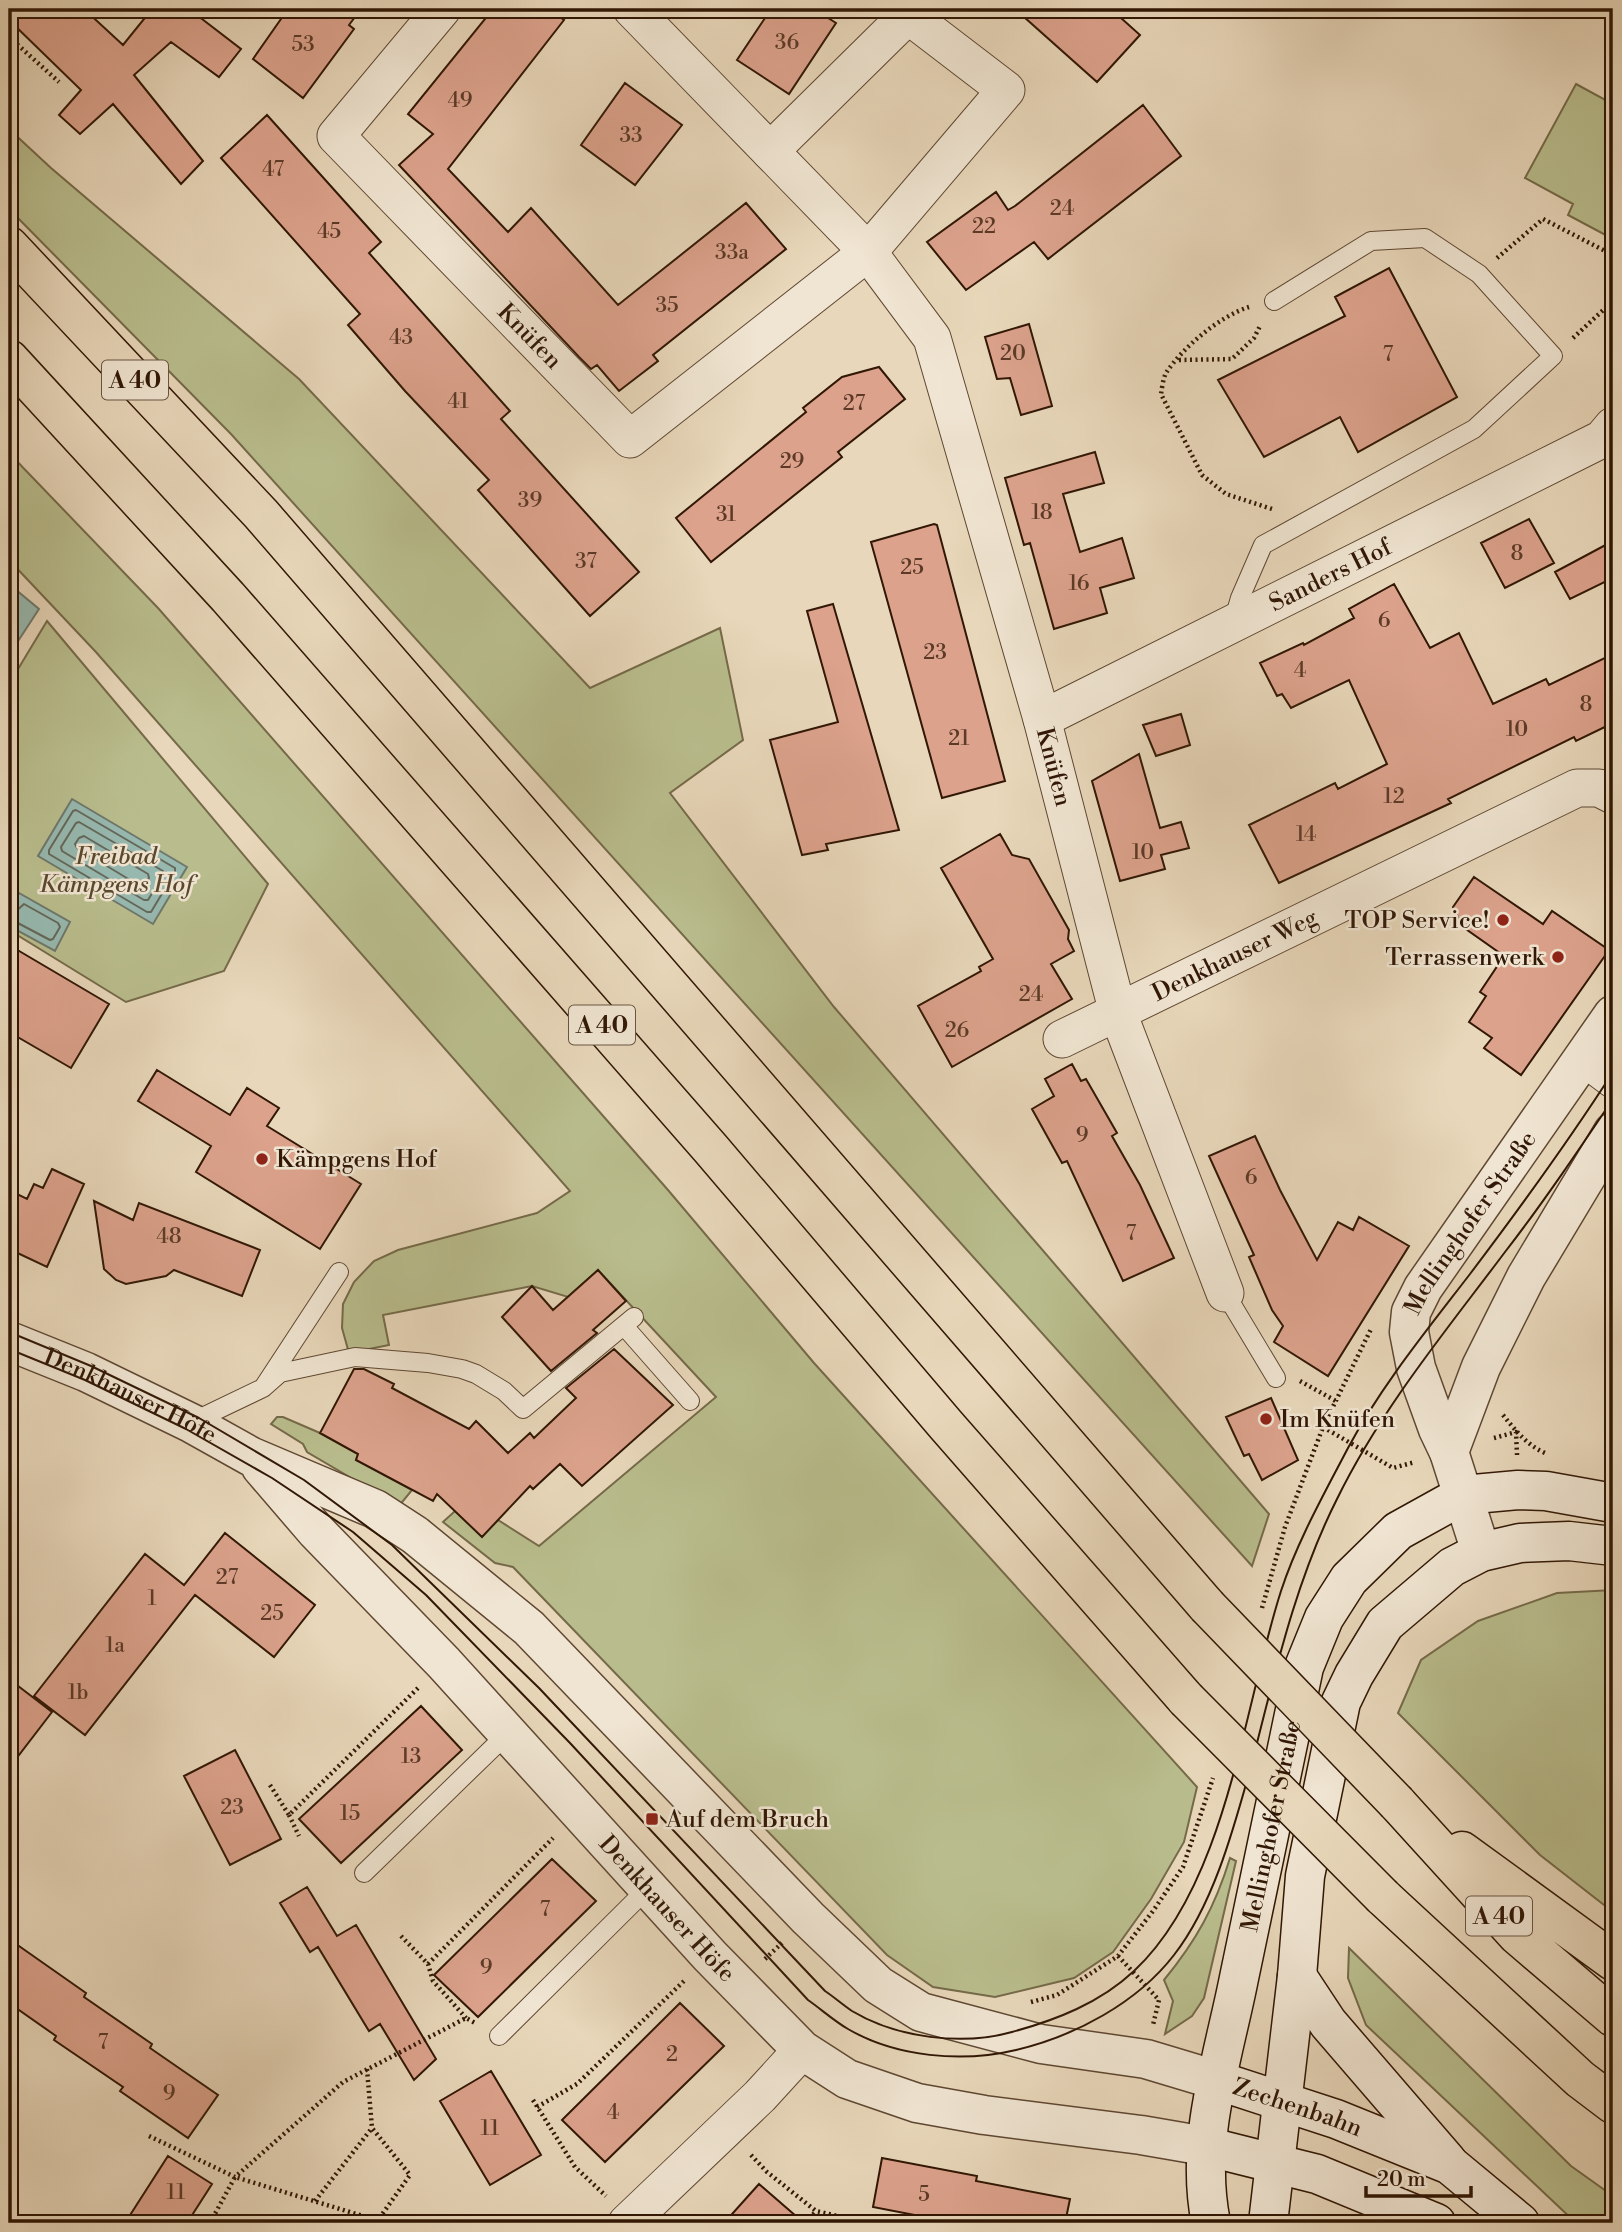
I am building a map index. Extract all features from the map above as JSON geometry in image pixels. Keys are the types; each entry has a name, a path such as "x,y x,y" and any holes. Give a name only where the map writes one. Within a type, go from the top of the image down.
{"highway":[{"name":"A 40","path":"9,246 261,514 1207,1606 1397,1803 1517,1935 1613,2017"},
{"name":"A 40","path":"9,359 237,607 1186,1699 1383,1897 1580,2079 1613,2104"},
{"path":"1397,1803 1613,1961"}],"street":[{"name":"Knüfen","path":"442,9 336,136 630,439 868,252 1006,90 908,15 770,151"},
{"name":"Knüfen","path":"632,9 868,252 932,338 1042,719 1118,1013 1225,1293"},
{"name":"Sanders Hof","path":"1042,719 1602,439 1613,426"},
{"name":"Denkhauser Weg","path":"1062,1039 1577,788 1608,788"},
{"name":"Mellinghofer Straße","path":"1268,2223 1273,2162 1297,1976 1305,1876 1341,1702 1385,1624 1452,1567 1482,1552 1449,1452 1416,1368 1409,1332 1411,1312 1423,1288 1599,1069 1613,1015"},
{"path":"1449,1452 1481,1367 1526,1277 1613,1132"},
{"name":"Denkhauser Höfe","path":"9,1340 86,1371 191,1423 250,1456 375,1509 415,1535 529,1628 808,1919 878,1985 921,2012 1028,2041 1146,2059 1216,2080"},
{"path":"1416,1368 1481,1367"},
{"name":"Denkhauser Höfe","path":"250,1456 316,1531 444,1663 710,1956 802,2050 847,2079 916,2103 1205,2146"},
{"path":"1463,1495 1518,1490 1546,1491 1613,1503"},
{"name":"Mellinghofer Straße","path":"1211,2223 1205,2146 1216,2080 1304,1667 1324,1618 1349,1579 1398,1531 1463,1495"},
{"path":"1482,1552 1520,1543 1569,1541 1613,1546"},
{"path":"1297,1976 1336,2032 1451,2165"},
{"path":"629,2221 760,2095 802,2050"},
{"name":"Zechenbahn","path":"1216,2080 1336,2119 1451,2165 1520,2223"},
{"path":"1205,2146 1317,2174 1431,2223"}],"lane":[{"path":"1232,626 1263,545 1474,429 1553,356 1479,274 1425,238 1371,241 1273,301"},
{"path":"263,1388 339,1272"},
{"path":"1225,1293 1276,1378"},
{"path":"191,1423 263,1388 281,1373 355,1357 428,1363 462,1369 504,1391 523,1409 629,1322 690,1401"},
{"path":"364,1873 507,1734"},
{"path":"499,2036 648,1888"}],"path":[{"path":"9,37 59,82"},
{"path":"1479,274 1543,219 1613,255"},
{"path":"1178,360 1232,359 1254,338 1273,301"},
{"path":"1273,301 1233,312 1201,334 1165,374 1161,394 1202,475 1226,494 1307,521"},
{"path":"1553,356 1613,301"},
{"path":"1258,1621 1285,1527 1323,1427 1373,1323"},
{"path":"1276,1378 1302,1381 1336,1401"},
{"path":"1516,1432 1534,1448 1546,1453"},
{"path":"289,1815 444,1663"},
{"path":"1024,2003 1057,1995 1118,1956 1183,1867 1216,1769"},
{"path":"270,1785 299,1836"},
{"path":"428,1964 579,1813"},
{"path":"738,1986 808,1919"},
{"path":"401,1936 428,1964 433,1981 466,2018 499,2036"},
{"path":"537,2107 577,2084 710,1956"},
{"path":"210,2223 235,2177 343,2082 466,2018"},
{"path":"367,2069 372,2128 410,2175 378,2220"},
{"path":"533,2100 575,2167 629,2221"},
{"path":"315,2201 372,2128"},
{"path":"724,2129 767,2172 816,2211 867,2223"},
{"path":"149,2136 235,2177 386,2223"},
{"path":"806,2223 816,2211"}],"green space":[{"path":"1576,84 1613,104 1613,239 1568,215 1573,204 1525,178"},
{"path":"9,129 51,168 299,379 590,688 720,628 743,740 670,793 834,1007 1269,1514 1252,1566 231,434 9,209"},
{"path":"9,453 158,608 668,1190 814,1363 1197,1787 1184,1842 1151,1899 1113,1952 1074,1978 995,1997 933,1987 887,1955 513,1567 495,1563 443,1522 455,1511 482,1536 498,1520 539,1546 716,1397 598,1270 568,1297 532,1286 383,1315 389,1345 349,1353 342,1328 343,1304 354,1282 374,1261 398,1250 537,1213 570,1191 95,651 9,560"},
{"name":"Freibad Kämpgens Hof","path":"47,621 268,884 224,971 126,1002 9,930 9,684"},
{"path":"277,1417 320,1433 358,1454 356,1460 412,1490 399,1506 307,1452 303,1444 271,1424"},
{"path":"1613,1590 1613,1912 1540,1855 1398,1713 1421,1660 1478,1621 1557,1593"},
{"path":"1230,1858 1236,1861 1204,1998 1192,2016 1165,2034 1173,2001 1164,1980 1203,1923"},
{"path":"1349,1948 1571,2166 1613,2196 1613,2223 1576,2223 1366,2025 1348,1978"}],"water":[{"path":"9,584 39,609 9,655"},
{"path":"72,799 187,867 153,924 38,856"},
{"path":"19,893 70,922 55,951 9,926 9,911"}],"building":[{"path":"9,9 84,9 123,45 152,9 189,9 241,49 219,77 171,42 134,75 203,161 181,184 113,104 80,134 59,115 81,90 9,20"},
{"path":"288,9 361,9 349,25 354,29 303,98 253,59"},
{"path":"493,9 550,9 564,20 448,169 508,232 531,208 618,305 746,203 786,249 653,355 658,361 619,391 597,365 591,369 579,357 399,165 433,134 408,114"},
{"path":"771,9 814,9 836,23 789,94 737,60"},
{"path":"1015,9 1111,9 1140,35 1097,82"},
{"path":"625,83 682,125 635,185 581,145"},
{"path":"1143,105 1181,156 1048,259 1034,242 966,290 927,242 996,192 1008,210 1015,206"},
{"path":"267,115 381,242 369,253 510,411 501,419 639,572 590,616 478,490 489,480 405,391 348,325 360,314 221,158"},
{"path":"1389,268 1457,397 1358,452 1340,417 1264,457 1218,380 1345,316 1335,297"},
{"path":"1029,324 1052,406 1021,415 1010,378 997,379 985,337"},
{"path":"879,367 905,399 838,452 842,457 711,562 676,518 806,412 803,408 842,377"},
{"path":"1095,452 1104,483 1063,494 1080,552 1122,538 1134,578 1100,588 1107,613 1054,629 1030,543 1024,545 1005,478"},
{"path":"1529,519 1554,563 1505,588 1481,543"},
{"path":"937,525 1005,781 942,798 871,542"},
{"path":"1613,541 1613,578 1570,599 1555,572"},
{"path":"1394,584 1430,648 1459,633 1493,704 1546,679 1549,685 1613,654 1613,723 1576,741 1574,737 1448,799 1451,803 1279,883 1249,825 1335,783 1338,789 1387,764 1349,680 1291,708 1282,694 1277,696 1260,663 1303,643 1304,645 1354,618 1349,609"},
{"path":"833,604 899,830 826,844 828,850 802,855 770,740 838,722 807,611"},
{"path":"1181,714 1190,745 1156,756 1143,725"},
{"path":"1139,754 1160,828 1181,822 1189,848 1161,855 1165,869 1120,881 1092,781"},
{"path":"1000,834 1012,855 1029,859 1069,930 1068,939 1074,951 1051,964 1072,999 952,1067 918,1006 981,971 979,967 993,959 941,868"},
{"path":"1474,877 1543,924 1552,911 1609,950 1521,1075 1484,1048 1492,1038 1469,1022 1486,996 1480,992 1504,956 1463,927 1453,907"},
{"path":"9,945 109,1004 71,1068 9,1032"},
{"path":"1072,1064 1081,1081 1086,1079 1117,1133 1112,1136 1140,1185 1174,1258 1123,1281 1067,1161 1062,1163 1032,1109 1054,1096 1045,1079"},
{"name":"Kämpgens Hof","path":"157,1070 230,1115 247,1088 279,1108 267,1126 361,1184 320,1249 196,1172 211,1146 138,1101"},
{"path":"1255,1136 1317,1260 1338,1222 1353,1230 1359,1217 1409,1246 1328,1376 1274,1342 1283,1326 1272,1310 1249,1257 1254,1255 1209,1156"},
{"path":"52,1169 84,1184 47,1267 9,1249 9,1190 27,1199 34,1184 43,1188"},
{"path":"94,1201 133,1220 139,1203 260,1250 242,1296 174,1270 166,1276 126,1284 116,1280 104,1269"},
{"path":"598,1270 626,1301 593,1330 597,1333 551,1371 502,1317 532,1286 553,1310"},
{"path":"614,1349 673,1405 582,1486 560,1464 533,1489 530,1486 482,1537 437,1494 433,1501 356,1460 358,1454 320,1433 354,1369 364,1369 394,1384 392,1388 469,1429 476,1421 508,1453 530,1433 534,1438 576,1398 566,1388"},
{"path":"1271,1398 1298,1460 1262,1480 1249,1454 1244,1456 1226,1417"},
{"path":"225,1533 315,1605 274,1657 195,1595 85,1735 34,1696 145,1554 184,1585"},
{"path":"9,1679 52,1712 9,1768"},
{"path":"421,1706 462,1750 341,1863 299,1819"},
{"path":"235,1750 281,1839 230,1865 184,1776"},
{"path":"552,1859 596,1901 478,2017 434,1975"},
{"path":"307,1887 337,1936 356,1925 436,2059 414,2080 380,2024 369,2031 318,1947 310,1952 280,1903"},
{"path":"9,1939 86,1993 84,1997 152,2044 150,2048 218,2095 188,2138 120,2091 123,2087 54,2040 56,2036 9,2003"},
{"path":"680,2003 724,2046 605,2162 562,2120"},
{"path":"491,2071 541,2155 490,2185 440,2101"},
{"path":"168,2156 212,2184 187,2223 125,2223"},
{"path":"882,2158 977,2176 976,2181 1070,2199 1065,2223 956,2223 873,2207"},
{"path":"759,2184 804,2223 724,2223"}],"tram line":[{"path":"9,1332 91,1366 199,1418 304,1480 392,1545 539,1688 825,1991 849,2009 889,2028 930,2037 951,2039 993,2036 1045,2022 1092,2001 1134,1971 1165,1935 1191,1892 1211,1844 1228,1793 1281,1591 1320,1501 1361,1425 1390,1380 1525,1200 1613,1072"},
{"path":"9,1349 85,1380 186,1429 272,1478 353,1532 426,1595 570,1743 808,2000 838,2022 867,2038 908,2051 952,2056 995,2054 1038,2044 1103,2015 1142,1988 1174,1955 1188,1935 1211,1891 1229,1842 1297,1598 1337,1499 1394,1402 1533,1215 1613,1099"}],"place":[{"name":"TOP Service!","path":"1503,920"},
{"name":"Terrassenwerk","path":"1558,957"},
{"name":"Kämpgens Hof","path":"262,1159"},
{"name":"Im Knüfen","path":"1266,1419"},
{"name":"Auf dem Bruch","path":"652,1819"}]}
